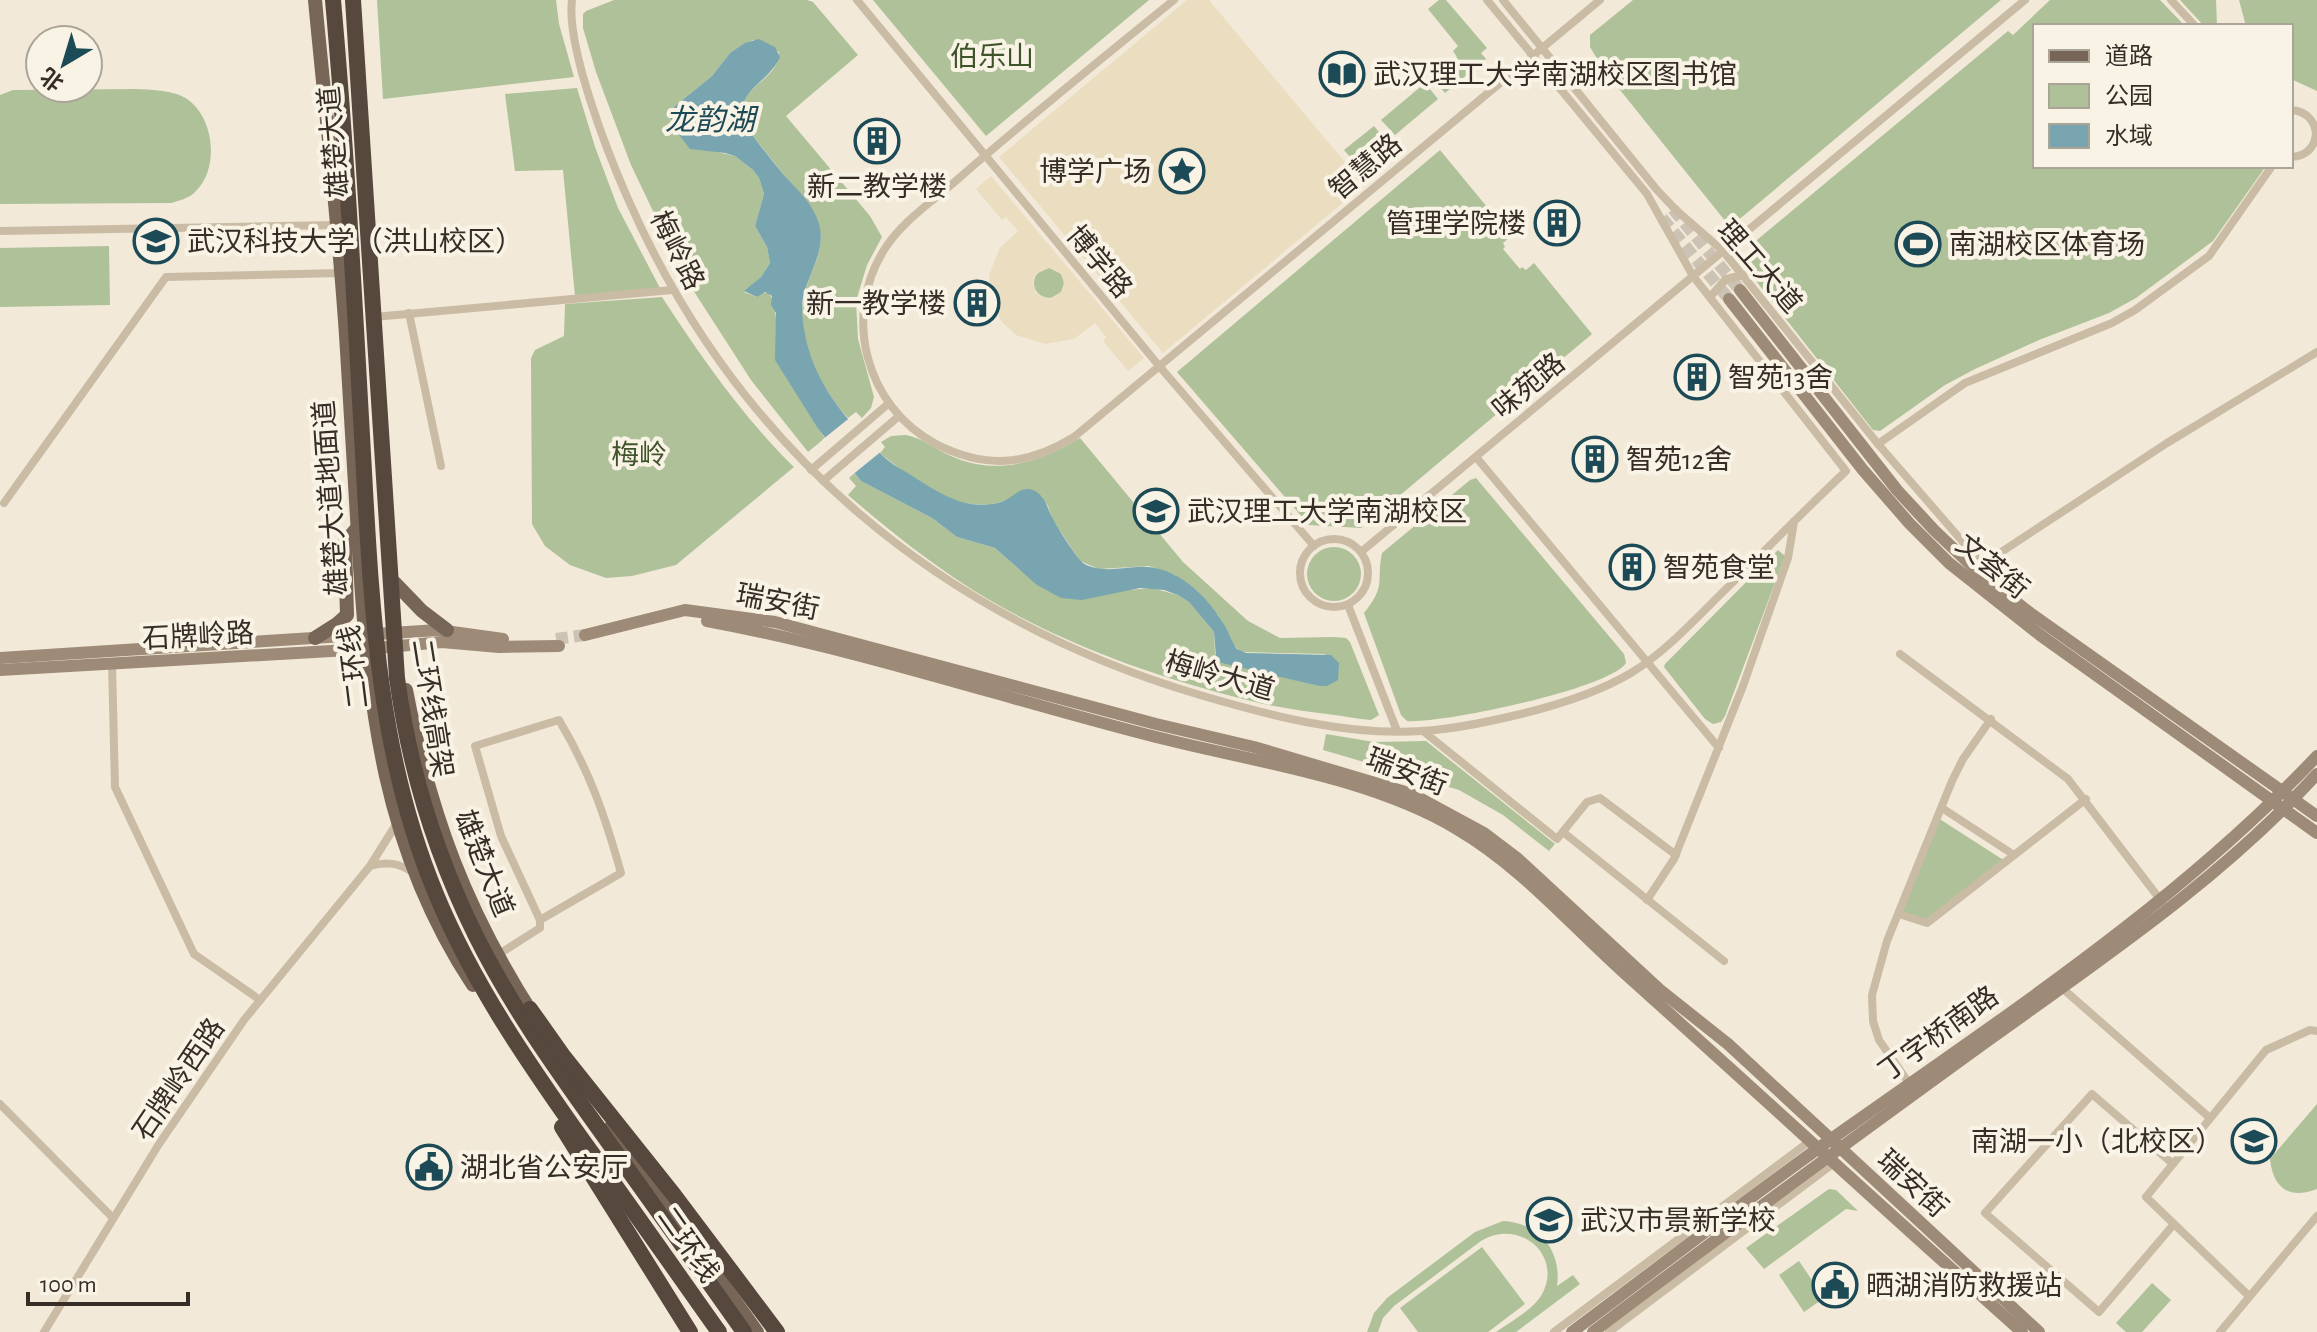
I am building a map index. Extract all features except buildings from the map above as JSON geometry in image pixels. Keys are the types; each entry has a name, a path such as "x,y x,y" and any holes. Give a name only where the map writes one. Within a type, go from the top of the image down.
{"highway":[{"name":"二环线","path":"333,0 347,177 371,595 389,740 408,817 436,895 482,986 537,1075 719,1332"},
{"name":"二环线高架","path":"350,0 401,704 420,791 444,861 474,933 505,989 556,1068 744,1332"},
{"path":"396,633 414,731 433,810 446,849 486,938 564,1057 674,1195 777,1332"},
{"path":"537,1075 555,1116 690,1332"}],"main road":[{"name":"雄楚大道地面道","path":"315,0 341,273 365,642 372,710 398,822 414,873 461,967 710,1332"},
{"name":"雄楚大道","path":"350,0 384,489 395,583 396,633 426,782 448,851 496,956 544,1031 757,1332"},
{"name":"文荟街","path":"1740,290 1897,490 1934,530 2026,610 2317,816"},
{"name":"文荟街","path":"1729,299 1863,470 1949,563 2040,635 2317,833"},
{"path":"315,638 347,615 345,542 358,527"},
{"path":"395,583 447,630"},
{"name":"瑞安街","path":"2022,1332 1503,859 1449,824 1406,803 1246,756 1156,737 976,686 761,631 681,618 586,638 685,610 775,622 1156,724 1254,747 1412,794 1484,833 1517,858 1625,960 1728,1044 2039,1332"},
{"path":"447,630 487,638 557,642 499,647 442,642 396,633 447,630"},
{"name":"石牌岭路","path":"0,670 112,664 365,642 396,633"},
{"name":"石牌岭路","path":"0,658 315,638 365,642"},
{"name":"丁字桥南路","path":"2288,796 2317,756"},
{"name":"丁字桥南路","path":"1572,1332 1719,1229 1831,1160 1913,1088 2055,979 2229,860 2288,796 2317,774"},
{"name":"丁字桥南路","path":"1593,1332 1719,1229 1814,1145 1830,1140 1913,1088 2062,988 2163,904"}],"street":[{"name":"梅岭路","path":"572,0 572,23 579,58 602,134 638,221 672,290 723,367 771,427 823,481"},
{"name":"博学路","path":"857,0 1160,367 1314,546"},
{"path":"1160,367 1074,437 1046,452 997,462 967,457 930,440 888,404 878,385 864,339 863,303 879,259 896,234 984,156 1174,0"},
{"name":"理工大道","path":"1487,0 1647,194 1693,276 1846,471"},
{"name":"理工大道","path":"1503,0 1657,190 1723,251 1978,567"},
{"name":"智慧路","path":"1160,367 1600,0"},
{"name":"味苑路","path":"1361,552 2025,0"},
{"path":"2171,0 2193,24"},
{"path":"2293,110 2305,113 2313,122 2316,139 2314,152 2293,157"},
{"path":"1878,444 1965,383 2112,323 2146,302 2213,253 2271,168"},
{"path":"0,231 336,225"},
{"path":"4,503 166,277 341,273"},
{"path":"1710,297 1726,279 1743,275"},
{"path":"372,317 672,290"},
{"path":"409,313 441,466"},
{"path":"1978,567 2167,443 2317,352"},
{"path":"811,470 888,404"},
{"path":"823,481 899,416"},
{"path":"1476,457 1719,748"},
{"name":"梅岭大道","path":"823,481 925,566 991,608 1057,642 1125,670 1220,701 1322,724 1423,731 1479,723 1548,707 1617,681 1648,662 1846,471"},
{"path":"1647,900 1676,855 1719,748 1788,558 1794,521"},
{"path":"1335,540 1347,542 1361,552 1368,568 1366,584 1357,599 1348,605 1334,607 1320,604 1305,591 1300,577 1302,563 1314,546 1335,540"},
{"path":"1348,605 1397,731"},
{"path":"1900,654 2058,770 2086,799 2163,904"},
{"path":"112,664 115,787 194,954 260,1000"},
{"path":"1913,1088 1879,1040 1871,1011 1878,966 1958,768 1991,719"},
{"path":"496,956 540,928 540,920 501,836 475,746 559,720 583,760 598,796 621,873 540,920"},
{"path":"1423,731 1557,839 1587,802 1600,798 1676,855"},
{"path":"1899,914 1927,923 2086,799"},
{"path":"1942,808 2014,855"},
{"name":"石牌岭西路","path":"44,1332 159,1144 260,1000 370,866 398,822"},
{"path":"1563,832 1724,961"},
{"path":"370,866 384,862 404,866 414,873"},
{"path":"2062,988 2210,1118"},
{"path":"2249,1296 2146,1197 2266,1050 2310,1030 2317,1031"},
{"path":"2173,1164 2092,1094 1985,1213 2099,1312 2174,1224"},
{"path":"0,1104 113,1218"},
{"path":"1554,1332 1814,1145"},
{"path":"1609,1332 1831,1160"},
{"path":"2220,1332 2317,1216"}],"green space":[{"path":"377,0 556,0 559,24 574,77 383,99"},
{"path":"614,0 807,0 813,2 858,55 786,116 870,216 882,237 867,265 856,301 858,339 874,397 871,408 862,418 856,412 848,418 819,377 806,346 802,313 804,296 821,240 815,215 747,128 742,114 748,94 771,72 779,52 753,40 730,53 712,76 675,106 669,115 670,120 713,151 735,156 759,178 764,194 755,226 767,247 770,263 761,277 744,292 757,297 768,293 773,299 776,318 819,430 825,438 808,452 751,380 684,276 631,165 583,28 583,14 586,11"},
{"name":"伯乐山","path":"873,0 1149,0 986,136"},
{"path":"1439,0 1446,0 1487,48 1481,53 1486,59 1445,93 1432,77 1457,57 1453,51 1458,46 1428,9"},
{"path":"1633,0 2001,0 1736,222 1726,222 1604,70 1590,47 1590,35"},
{"path":"2050,0 2160,0 2183,24 2033,24 2033,168 2265,168 2213,241 2136,298 2109,313 1975,369 1945,385 1880,431 1873,430 1745,267 1759,255 1751,245 2008,31 2013,35"},
{"path":"2180,0 2216,0 2217,24 2202,24"},
{"path":"2239,0 2317,0 2317,91 2293,80 2293,24 2245,24"},
{"path":"1425,83 1438,99 1395,135 1381,120"},
{"path":"577,88 618,208 660,288 575,296 563,170 515,171 505,94"},
{"path":"104,89 165,91 186,98 199,111 211,147 207,172 194,193 171,203 0,204 0,95 24,90 24,104 104,104"},
{"path":"1374,126 1387,142 1358,166 1344,150"},
{"path":"1440,150 1511,236 1503,243 1503,249 1520,269 1526,270 1534,263 1592,334 1361,528 1309,525 1177,372"},
{"path":"109,246 110,305 0,307 0,248"},
{"path":"1049,268 1060,272 1064,283 1060,294 1049,298 1038,294 1034,283 1038,272"},
{"name":"梅岭","path":"662,297 724,386 757,428 794,467 676,565 632,576 606,578 570,565 545,546 532,524 531,358 535,350 564,336 565,304"},
{"path":"906,435 968,462 1001,466 1033,460 1080,438 1183,562 1248,621 1280,638 1346,638 1379,715 1371,720 1304,711 1172,679 1061,637 991,601 930,561 848,495 856,486 849,478 854,473 861,481 932,518 957,537 995,548 1019,569 1127,590 1152,588 1178,595 1189,602 1214,632 1218,660 1319,686 1325,654 1241,652 1232,643 1218,615 1196,590 1175,575 1149,566 1099,569 1080,561 1042,497 1031,490 1001,502 975,504 960,502 917,481 880,453 885,447 881,442 891,436"},
{"path":"1476,478 1624,654 1626,663 1613,673 1558,694 1487,711 1407,721 1401,715 1364,613 1376,596 1382,553"},
{"path":"1334,547 1353,555 1361,574 1353,593 1334,601 1315,593 1307,574 1315,555"},
{"path":"1778,550 1785,556 1725,716 1721,722 1713,724 1705,719 1664,667 1665,664"},
{"path":"1326,734 1374,742 1426,741 1555,844 1549,851 1503,815 1459,790 1323,750"},
{"path":"1938,818 2005,861 1927,923 1899,914"},
{"path":"2317,1104 2317,1189 2291,1192 2279,1184 2270,1159"},
{"path":"1829,1189 1836,1190 1858,1211 1846,1209 1764,1269 1746,1248"},
{"path":"1503,1221 1527,1227 1545,1241 1556,1261 1557,1286 1573,1275 1580,1284 1516,1332 1496,1332 1541,1296 1547,1281 1547,1267 1543,1255 1523,1237 1495,1235 1481,1241 1394,1306 1383,1318 1378,1332 1367,1332 1374,1313 1387,1298 1475,1232"},
{"path":"1482,1247 1525,1304 1488,1332 1418,1332 1400,1308"},
{"path":"1799,1261 1824,1298 1804,1312 1779,1275"},
{"path":"2152,1283 2171,1300 2142,1332 2126,1332 2116,1323"}],"shaded area":[{"name":"博学广场","path":"1187,0 1209,0 1364,185 1163,353 999,157"},
{"path":"991,176 1144,358 1128,371 1103,341 1106,337 1095,323 1074,339 1045,344 1016,335 1002,322 992,304 989,275 1000,248 1018,231 1006,217 1002,220 976,189","holes":["1049,268 1061,274 1064,283 1061,292 1049,299 1036,293 1033,283 1036,274"]}],"water":[{"name":"龙韵湖","path":"759,39 775,47 780,57 746,97 743,116 747,128 813,210 819,224 821,242 803,297 804,329 814,366 822,382 855,427 890,462 957,500 989,504 1005,500 1024,489 1033,490 1043,499 1072,550 1083,563 1103,569 1151,567 1176,575 1207,601 1237,649 1246,653 1331,655 1339,663 1338,680 1327,686 1319,686 1222,663 1216,657 1214,632 1189,602 1164,590 1140,588 1082,600 1061,598 1037,585 995,548 957,537 932,518 861,481 819,430 775,360 776,313 771,305 772,296 765,292 757,297 744,291 761,277 770,263 767,247 755,226 764,194 759,178 735,156 690,149 673,127 669,115 675,106 712,76 730,53 745,43"}],"pier":[{"path":"852,416 883,450 851,476 822,440"}],"tunnel":[{"path":"1673,209 1740,290"},
{"path":"1662,218 1729,299"},
{"path":"556,639 585,635"}],"place":[{"name":"武汉理工大学南湖校区图书馆","path":"1342,74"},
{"name":"新二教学楼","path":"877,141"},
{"name":"博学广场","path":"1182,171"},
{"name":"管理学院楼","path":"1557,223"},
{"name":"武汉科技大学（洪山校区）","path":"156,241"},
{"name":"南湖校区体育场","path":"1918,244"},
{"name":"新一教学楼","path":"977,303"},
{"name":"智苑13舍","path":"1697,377"},
{"name":"智苑12舍","path":"1595,459"},
{"name":"武汉理工大学南湖校区","path":"1156,511"},
{"name":"智苑食堂","path":"1632,567"},
{"name":"南湖一小（北校区）","path":"2254,1141"},
{"name":"湖北省公安厅","path":"429,1167"},
{"name":"武汉市景新学校","path":"1549,1220"},
{"name":"晒湖消防救援站","path":"1835,1285"}]}
